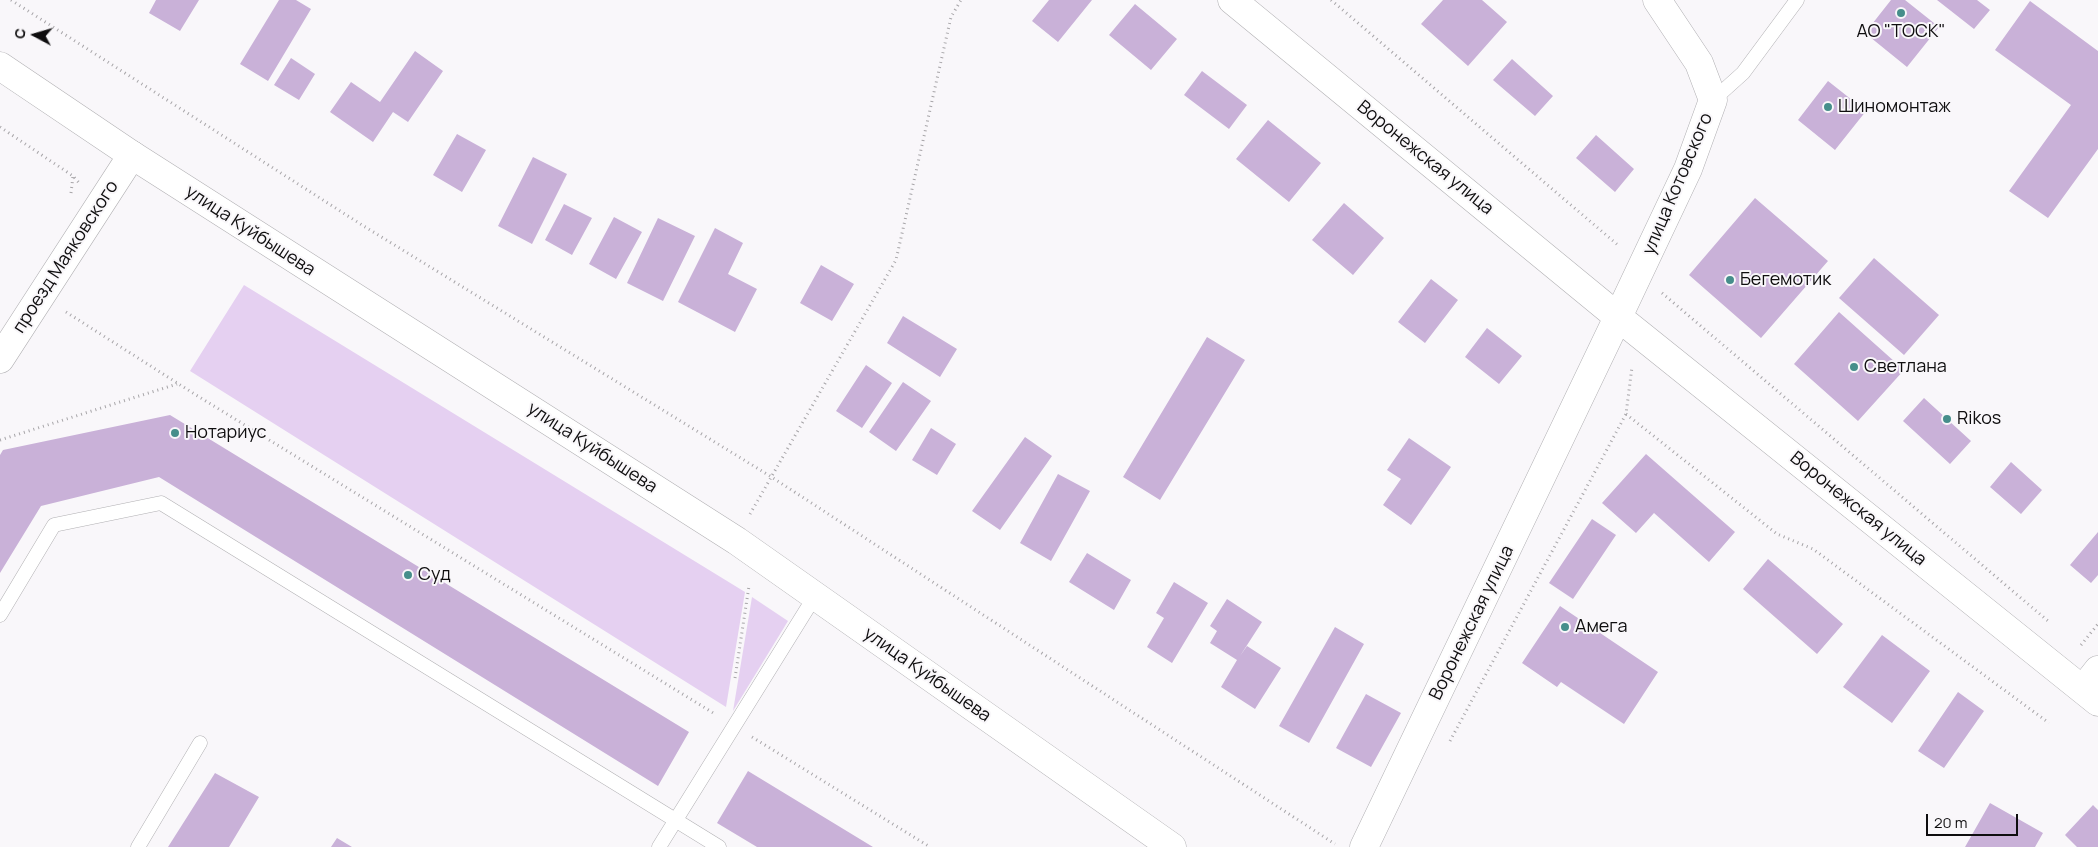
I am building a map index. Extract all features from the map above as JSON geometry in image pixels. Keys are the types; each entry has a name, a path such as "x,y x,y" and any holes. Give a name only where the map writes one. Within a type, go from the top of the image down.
{"street":[{"name":"Воронежская улица","path":"1232,0 1627,324 2091,678"},
{"name":"улица Котовского","path":"1627,324 1642,265 1688,169 1713,100 1699,63 1657,0"},
{"name":"улица Куйбышева","path":"0,66 132,155 737,541 1172,847"},
{"name":"проезд Маяковского","path":"0,359 42,297 132,155"},
{"name":"Воронежская улица","path":"1364,847 1627,324"}],"lane":[{"path":"1713,100 1743,73 1797,0"},
{"path":"0,615 54,525 161,503 719,847"},
{"path":"659,847 815,596"},
{"path":"138,847 200,743"}],"path":[{"path":"11,0 362,225 770,476 1340,847"},
{"path":"737,541 770,476 896,260 951,17 961,0"},
{"path":"1331,0 1642,265 1658,290 2049,622"},
{"path":"0,127 73,176 91,197 92,218"},
{"path":"42,297 178,384 930,847"},
{"path":"1449,743 1626,414 1627,324"},
{"path":"0,440 178,384"},
{"path":"1626,414 1777,534 1814,550 2049,724"},
{"path":"734,683 750,586 743,581"},
{"path":"2091,678 2079,647 2098,624"}],"shaded area":[{"path":"244,285 745,592 726,707 190,371"},
{"path":"752,597 788,621 733,711"}],"building":[{"path":"156,0 199,0 180,31 149,13"},
{"path":"279,0 296,0 311,9 268,81 240,64"},
{"path":"1049,0 1092,0 1058,42 1032,21"},
{"path":"1443,0 1482,0 1507,22 1468,66 1421,24"},
{"path":"1891,0 1905,0 1939,27 1907,67 1865,33"},
{"path":"1937,0 1977,0 1990,10 1974,29"},
{"path":"2030,1 2098,51 2098,149 2048,218 2009,191 2071,105 1995,50"},
{"path":"1135,4 1177,39 1151,70 1109,35"},
{"path":"415,51 443,71 408,122 393,112 373,142 330,112 351,82 380,102"},
{"path":"291,58 315,74 299,100 274,85"},
{"path":"1512,59 1553,96 1535,116 1493,80"},
{"path":"1202,71 1247,105 1229,129 1184,95"},
{"path":"1828,81 1866,111 1835,150 1798,120"},
{"path":"1268,120 1321,163 1289,202 1236,159"},
{"path":"457,134 486,150 462,192 433,175"},
{"path":"1596,135 1634,169 1615,192 1576,158"},
{"path":"533,157 567,174 532,244 498,226"},
{"path":"1755,198 1828,261 1761,338 1689,275"},
{"path":"1344,203 1384,238 1353,275 1312,240"},
{"path":"564,204 592,218 572,255 545,240"},
{"path":"614,217 642,232 616,279 589,264"},
{"path":"658,218 695,236 663,301 627,283"},
{"path":"715,228 743,243 728,274 757,289 735,332 678,302"},
{"path":"1874,258 1939,315 1904,355 1839,298"},
{"path":"821,265 854,284 832,321 800,303"},
{"path":"1431,279 1458,300 1425,343 1398,322"},
{"path":"1839,312 1904,370 1858,421 1794,364"},
{"path":"903,316 957,349 940,377 887,343"},
{"path":"1487,328 1522,356 1499,384 1465,357"},
{"path":"1207,337 1245,360 1160,500 1123,477"},
{"path":"866,365 892,383 862,428 836,411"},
{"path":"903,382 931,401 896,451 869,432"},
{"path":"1924,398 1971,441 1950,464 1903,421"},
{"path":"170,415 689,732 658,786 159,477 41,506 0,573 0,455 3,450"},
{"path":"931,428 956,444 937,475 912,460"},
{"path":"1025,437 1052,456 1000,530 972,511"},
{"path":"1409,438 1451,467 1411,525 1383,505 1401,479 1387,470"},
{"path":"1646,454 1735,532 1709,562 1654,513 1636,533 1602,503"},
{"path":"2011,462 2042,490 2021,514 1990,487"},
{"path":"1058,474 1090,491 1051,561 1020,543"},
{"path":"1592,519 1616,535 1573,599 1549,583"},
{"path":"2098,532 2098,575 2091,583 2070,565"},
{"path":"1087,553 1131,580 1114,610 1069,582"},
{"path":"1768,559 1843,624 1817,654 1743,589"},
{"path":"1174,582 1208,603 1172,663 1147,647 1164,618 1156,613"},
{"path":"1227,599 1262,622 1240,656 1247,646 1281,668 1255,709 1221,687 1237,660 1210,643 1217,631 1210,626"},
{"path":"1560,606 1658,672 1624,724 1561,682 1557,687 1522,663"},
{"path":"1335,627 1364,644 1309,743 1279,726"},
{"path":"1882,635 1930,671 1892,723 1843,687"},
{"path":"1958,692 1984,711 1944,768 1918,751"},
{"path":"1366,694 1401,713 1371,767 1336,748"},
{"path":"748,771 873,847 757,847 717,823"},
{"path":"215,773 259,797 229,847 168,847"},
{"path":"1990,803 2043,833 2035,847 1965,847"},
{"path":"2093,805 2098,810 2098,847 2077,847 2065,835"},
{"path":"337,838 352,847 331,847"}],"place":[{"name":"АО \"ТОСК\"","path":"1901,13"},
{"name":"Шиномонтаж","path":"1828,107"},
{"name":"Бегемотик","path":"1730,280"},
{"name":"Светлана","path":"1854,367"},
{"name":"Rikos","path":"1947,419"},
{"name":"Нотариус","path":"175,433"},
{"name":"Суд","path":"408,575"},
{"name":"Амега","path":"1565,627"}]}
